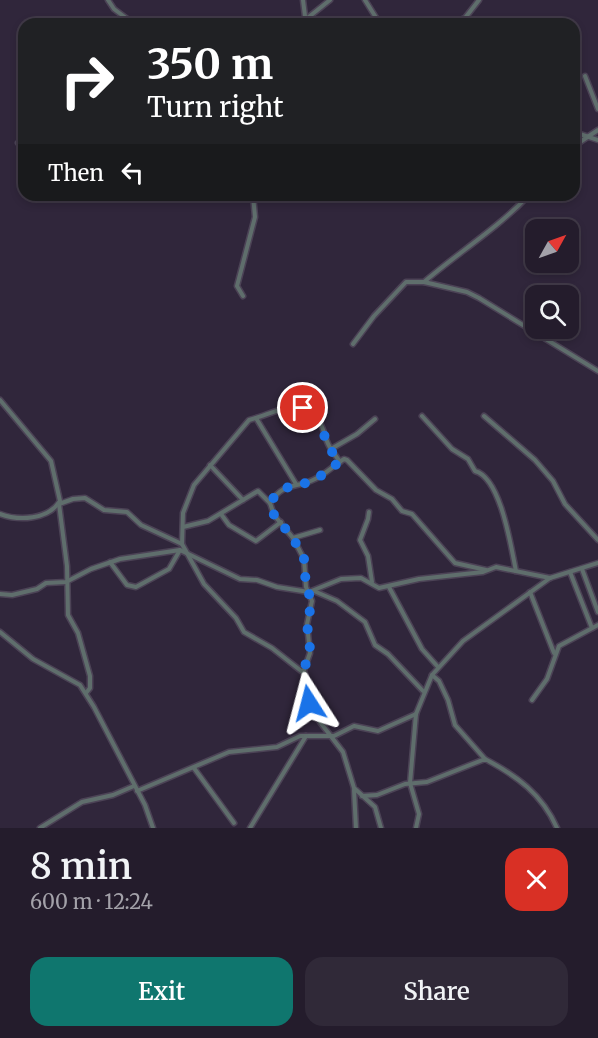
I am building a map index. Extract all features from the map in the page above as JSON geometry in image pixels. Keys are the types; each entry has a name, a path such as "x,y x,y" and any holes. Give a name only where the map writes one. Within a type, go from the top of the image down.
{"street":[{"path":"108,0 114,9 126,18"},
{"path":"303,0 305,18"},
{"path":"310,18 330,0"},
{"path":"365,0 376,18"},
{"path":"465,18 479,0"},
{"path":"585,76 598,109"},
{"path":"580,142 598,130"},
{"path":"580,134 598,140"},
{"path":"243,296 237,286 255,217 254,201"},
{"path":"424,282 468,245 497,226 523,201"},
{"path":"353,344 374,316 406,282 424,282 467,292 479,298 598,371"},
{"path":"0,400 51,461 67,566 68,615 78,633 90,676 90,691 86,693"},
{"path":"110,562 127,585 136,587 170,569 182,547 185,504 200,477 249,420 292,406 299,406 320,424 331,449 340,462"},
{"path":"422,416 452,449 468,459 475,471 482,473 488,480 500,507 516,572"},
{"path":"484,416 540,466 553,481 565,504 598,540"},
{"path":"256,418 296,484"},
{"path":"331,449 357,434 375,419"},
{"path":"270,503 278,492 296,484 314,480 344,459 353,463 376,490 392,499 402,512 412,514 455,563 486,570"},
{"path":"210,465 243,500"},
{"path":"183,527 208,521 258,491 270,503 303,553 312,601 307,624 310,649 305,674 313,712 346,758 354,788 356,828"},
{"path":"0,514 11,517 41,517 67,500 82,498 104,510 125,512 141,525 170,537 182,547 240,579 311,591 337,602 365,622 375,645 388,654 423,692"},
{"path":"369,512 369,519 360,540 368,556 372,583"},
{"path":"221,514 229,525 256,541 281,522"},
{"path":"293,538 320,530"},
{"path":"0,594 12,595 37,589 46,583 66,582 110,562 182,547"},
{"path":"182,547 204,584 232,613 244,632 272,648 305,674"},
{"path":"416,828 419,814 410,783 416,714 423,692 432,675 464,640 549,578 598,563"},
{"path":"311,591 341,579 361,578 377,588 496,567 549,578"},
{"path":"582,569 598,612"},
{"path":"570,572 592,628"},
{"path":"389,587 422,649 438,667"},
{"path":"530,592 554,654"},
{"path":"532,700 547,679 554,654 561,643 598,625"},
{"path":"0,632 33,659 74,680 86,693 153,828"},
{"path":"432,675 439,681 461,736 485,759 528,785 547,808 557,828"},
{"path":"137,792 194,768 210,758 229,752 277,747 306,736 331,737 354,726 378,731 416,714"},
{"path":"250,828 306,736"},
{"path":"361,796 377,795 410,783 427,782 485,759"},
{"path":"194,768 234,823"},
{"path":"40,828 82,802 113,795 134,786"},
{"path":"354,788 375,807 381,828"}],"route":[{"path":"303,408 320,424 329,448 340,462 314,480 285,487 270,503 274,515 303,553 306,587 312,601 307,624 310,649 304,670 309,703"}]}
